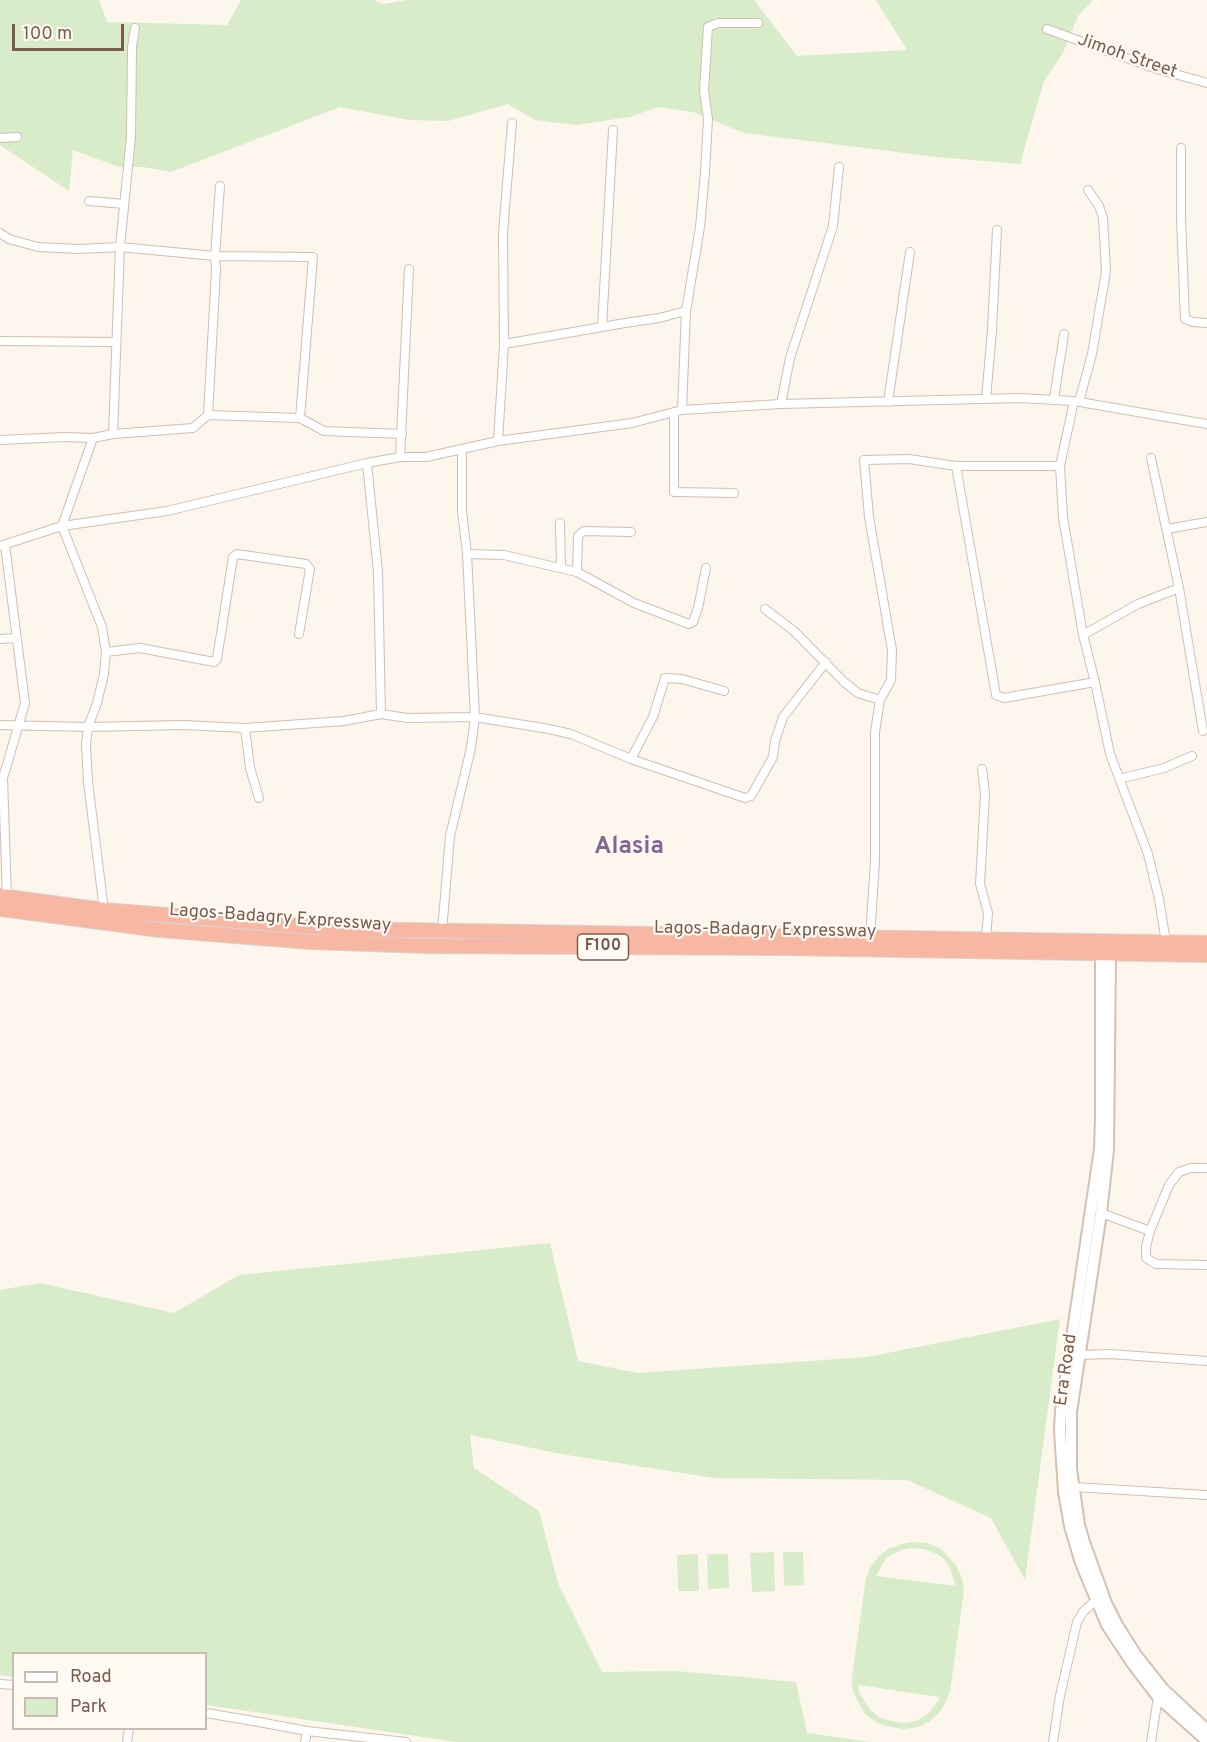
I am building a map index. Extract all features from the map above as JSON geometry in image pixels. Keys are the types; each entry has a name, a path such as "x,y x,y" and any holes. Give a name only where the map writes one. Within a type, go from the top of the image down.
{"highway":[{"name":"Lagos-Badagry Expressway","path":"2,901 338,929 1207,943"},
{"name":"Lagos-Badagry Expressway","path":"2,901 160,930 311,942 427,946 775,948 1207,955"}],"main road":[{"path":"1105,954 1109,1121 1101,1213 1071,1412 1070,1438 1080,1543 1106,1603 1136,1655 1163,1689 1207,1730"},
{"name":"Era Road","path":"1105,954 1100,1149 1063,1400 1060,1430 1064,1491 1070,1526 1080,1543 1081,1563 1107,1625 1132,1663 1158,1696 1207,1741"}],"street":[{"path":"734,493 674,492 678,411 686,311 700,227 705,172 708,118 704,91 708,27 718,22 758,23"},
{"path":"113,434 120,248 131,136 132,47 135,28"},
{"name":"Jimoh Street","path":"1047,29 1157,69 1207,83"},
{"path":"498,441 504,344 503,233 512,123"},
{"path":"602,327 613,130"},
{"path":"0,138 17,137"},
{"path":"1181,148 1185,320 1207,323"},
{"path":"781,404 790,358 833,226 839,167"},
{"path":"208,415 220,186"},
{"path":"1088,190 1099,206 1103,218 1106,271 1092,354 1076,402 1060,466 1063,517 1083,635 1110,754 1148,854 1159,898 1166,942"},
{"path":"89,201 124,204"},
{"path":"986,399 997,230"},
{"path":"0,233 9,239 38,247 120,248 215,256 313,257 300,418"},
{"path":"888,402 910,252"},
{"path":"400,457 409,269"},
{"path":"504,344 659,318 686,311"},
{"path":"1054,399 1064,334"},
{"path":"0,341 115,342"},
{"path":"2,901 3,778 25,703 2,545 62,526 167,511 367,463 400,457 426,457 498,441 632,423 678,411 781,404 1054,399 1207,424"},
{"path":"0,440 93,438 113,434 193,428 208,415 300,418 324,431 402,434"},
{"path":"93,438 62,526 102,627 106,652 104,674 88,727 86,745 88,782 104,910"},
{"path":"442,931 450,836 471,748 475,717 468,554 462,511 462,449"},
{"path":"870,937 875,861 875,732 880,700 891,680 892,650 869,517 864,460 909,459 956,466 1060,466"},
{"path":"1151,459 1179,588 1203,731"},
{"path":"367,463 378,572 381,714"},
{"path":"956,466 996,695 1004,698 1095,682"},
{"path":"1167,529 1207,522"},
{"path":"560,523 561,568"},
{"path":"577,572 578,536 581,533 584,531 631,532"},
{"path":"106,652 140,648 214,662 217,659 233,557 237,554 306,564 310,569 300,634"},
{"path":"468,554 504,555 577,572 634,603 689,624 693,622 698,608 706,568"},
{"path":"1083,635 1138,604 1179,588"},
{"path":"765,609 794,631 844,682 858,693 880,700"},
{"path":"0,639 16,638"},
{"path":"0,725 88,727 183,725 245,728 344,721 381,714 408,718 475,717 571,734 631,759 745,798 751,796 773,757 775,741 783,717 826,663"},
{"path":"631,759 653,717 665,678 682,679 724,691"},
{"path":"245,728 250,768 259,798"},
{"path":"1119,779 1164,768 1192,756"},
{"path":"982,769 985,794 980,884 988,912 986,939"},
{"path":"1207,1168 1191,1168 1179,1172 1169,1185 1150,1231 1146,1247 1146,1258 1156,1264 1207,1265"},
{"path":"1101,1213 1150,1231"},
{"path":"1080,1355 1110,1354 1207,1361"},
{"path":"1074,1487 1207,1495"},
{"path":"1053,1742 1060,1696 1077,1622 1083,1612 1096,1600"},
{"path":"1151,1742 1158,1696"},
{"path":"207,1713 307,1731 406,1742"},
{"path":"305,1742 307,1731"}],"green space":[{"path":"0,0 99,0 107,22 227,25 241,0 373,0 384,4 406,0 754,0 797,56 907,50 876,0 1093,0 1078,16 1063,53 1044,81 1020,164 937,157 744,133 693,112 658,107 630,117 576,125 535,120 508,104 448,121 409,120 340,107 171,172 143,167 119,167 73,150 69,191 0,145"},
{"path":"550,1243 578,1361 638,1373 867,1357 1060,1319 1025,1580 991,1518 907,1480 714,1478 561,1454 470,1435 474,1468 539,1511 558,1583 602,1672 676,1671 796,1682 807,1733 871,1742 457,1742 207,1705 207,1652 12,1652 12,1677 0,1675 0,1290 40,1283 174,1313 239,1275"},
{"path":"927,1543 941,1549 956,1565 964,1590 950,1692 947,1699 940,1712 930,1721 919,1727 903,1729 886,1726 865,1714 852,1687 866,1578 871,1566 879,1556 888,1549 901,1544","holes":["924,1549 944,1559 950,1568 956,1586 876,1576 887,1557 901,1550","858,1685 940,1697 940,1698 928,1714 916,1721 904,1723 891,1721 879,1717 870,1710 859,1692"]},
{"path":"774,1552 775,1591 752,1592 750,1553"},
{"path":"783,1552 803,1552 804,1585 784,1586"},
{"path":"698,1554 699,1591 678,1591 677,1555"},
{"path":"707,1554 728,1554 729,1588 708,1589"}],"district":[{"name":"Alasia","path":"629,848"}]}
